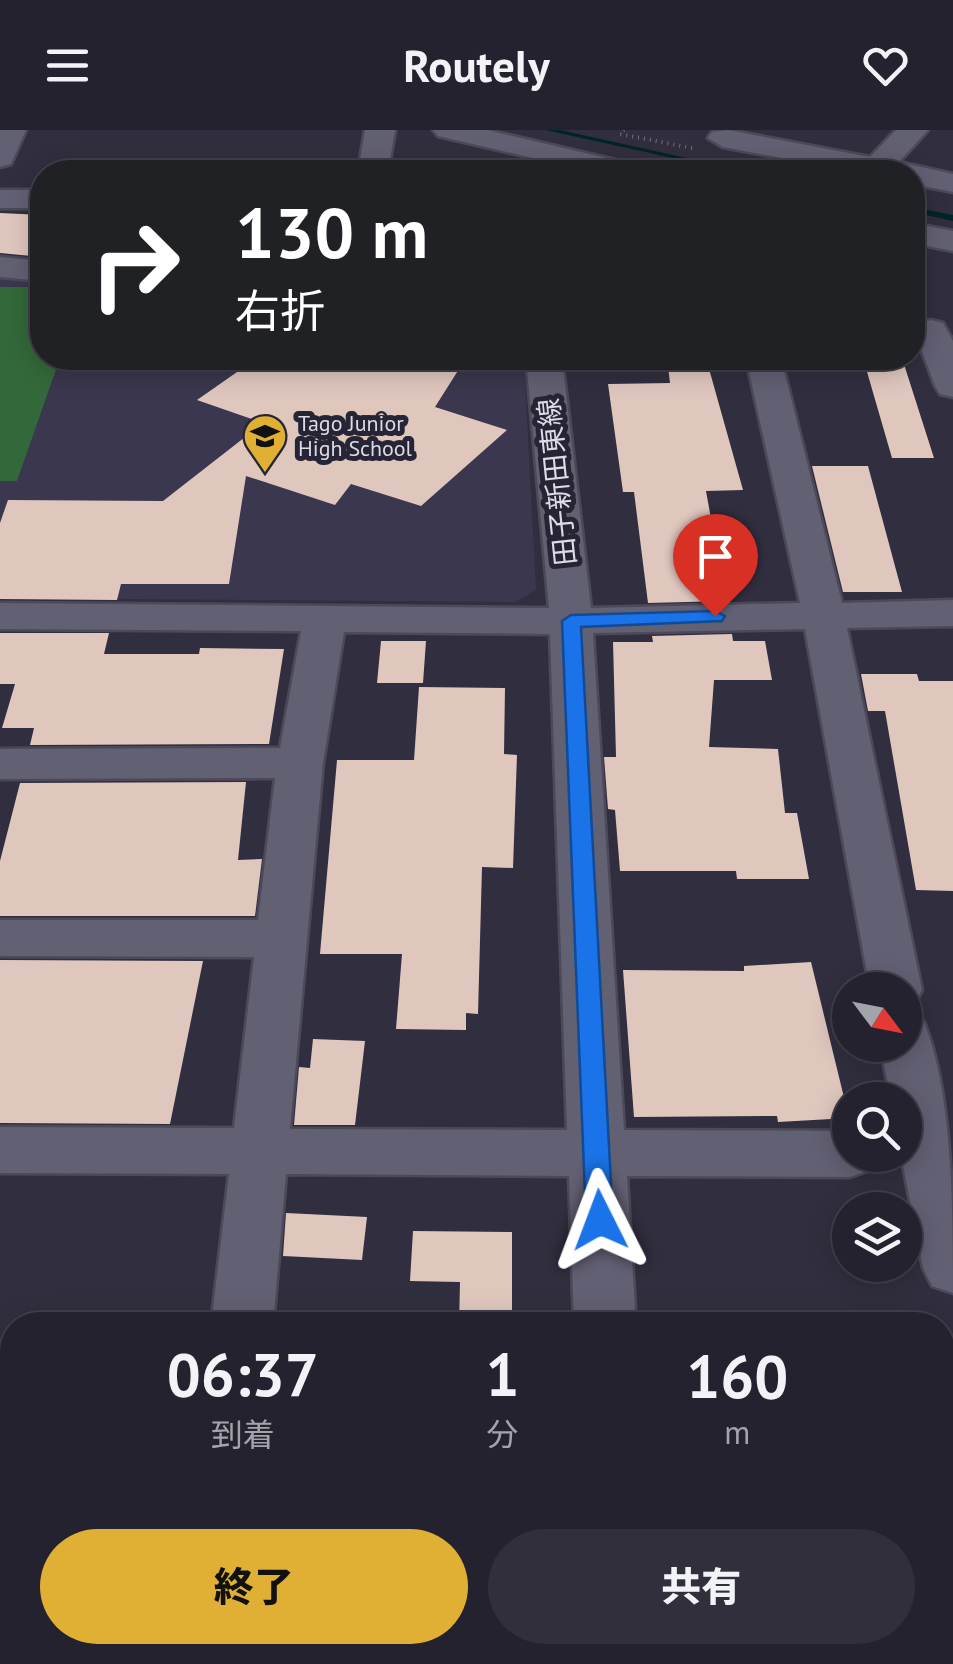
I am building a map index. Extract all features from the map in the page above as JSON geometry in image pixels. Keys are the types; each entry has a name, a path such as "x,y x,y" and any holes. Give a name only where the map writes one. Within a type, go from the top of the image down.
{"street":[{"path":"0,158 11,130"},
{"path":"375,160 380,130"},
{"path":"448,130 588,160"},
{"path":"731,130 724,138 837,160"},
{"path":"895,160 913,130"},
{"path":"925,178 953,183"},
{"path":"0,198 30,199"},
{"path":"925,236 953,241"},
{"path":"0,267 30,270"},
{"path":"932,330 953,386"},
{"name":"田子新田東線","path":"545,370 571,621 603,1312"},
{"path":"766,370 823,613 893,972"},
{"path":"0,616 571,621 953,613"},
{"path":"243,1312 300,763 325,618"},
{"path":"0,764 300,763"},
{"path":"0,938 280,939"},
{"path":"910,1062 953,1268"},
{"path":"0,1150 832,1154"}],"shaded area":[{"name":"Tago Junior High School","path":"0,277 30,277 30,370 525,370 536,590 516,602 0,598"}],"green space":[{"path":"0,287 30,287 30,370 56,370 17,481 0,481"}],"building":[{"path":"0,213 30,214 30,256 0,253"},
{"path":"240,370 458,370 435,407 507,430 421,506 351,484 335,505 246,476 229,584 121,584 117,600 0,599 0,523 8,500 163,501 263,423 197,400"},
{"path":"668,370 709,370 743,490 706,491 726,601 648,603 634,492 623,492 608,384 670,383"},
{"path":"866,370 906,370 934,458 892,458"},
{"path":"812,466 868,466 902,592 843,592"},
{"path":"0,633 109,633 104,654 199,654 200,648 284,649 269,744 30,745 34,728 2,728 15,684 0,684"},
{"path":"732,634 733,641 765,641 772,680 714,680 709,747 778,749 785,813 797,813 809,879 737,879 736,871 620,871 615,810 608,809 604,757 616,757 613,642 653,642 652,636"},
{"path":"381,641 426,641 423,683 377,683"},
{"path":"861,674 917,674 919,681 953,681 953,891 916,890 885,711 868,711"},
{"path":"419,687 505,688 504,754 517,755 513,868 482,867 478,1014 466,1013 466,1030 396,1029 402,954 320,954 337,760 414,760"},
{"path":"246,782 238,860 262,859 255,916 0,916 0,861 20,783"},
{"path":"0,960 203,961 170,1124 0,1123"},
{"path":"811,962 832,1062 835,1062 840,1082 832,1082 832,1119 778,1122 777,1116 634,1117 623,970 744,971 744,966"},
{"path":"313,1039 365,1041 355,1125 294,1125 299,1067 310,1068"},
{"path":"286,1213 367,1217 362,1260 283,1256"},
{"path":"413,1231 512,1232 512,1312 459,1312 460,1282 410,1281"}],"waterway":[{"path":"549,130 690,160"},
{"path":"925,212 953,218"}],"place":[{"name":"Tago Junior High School","path":"265,474"}],"route":[{"path":"600,1220 571,621 715,616"}]}
